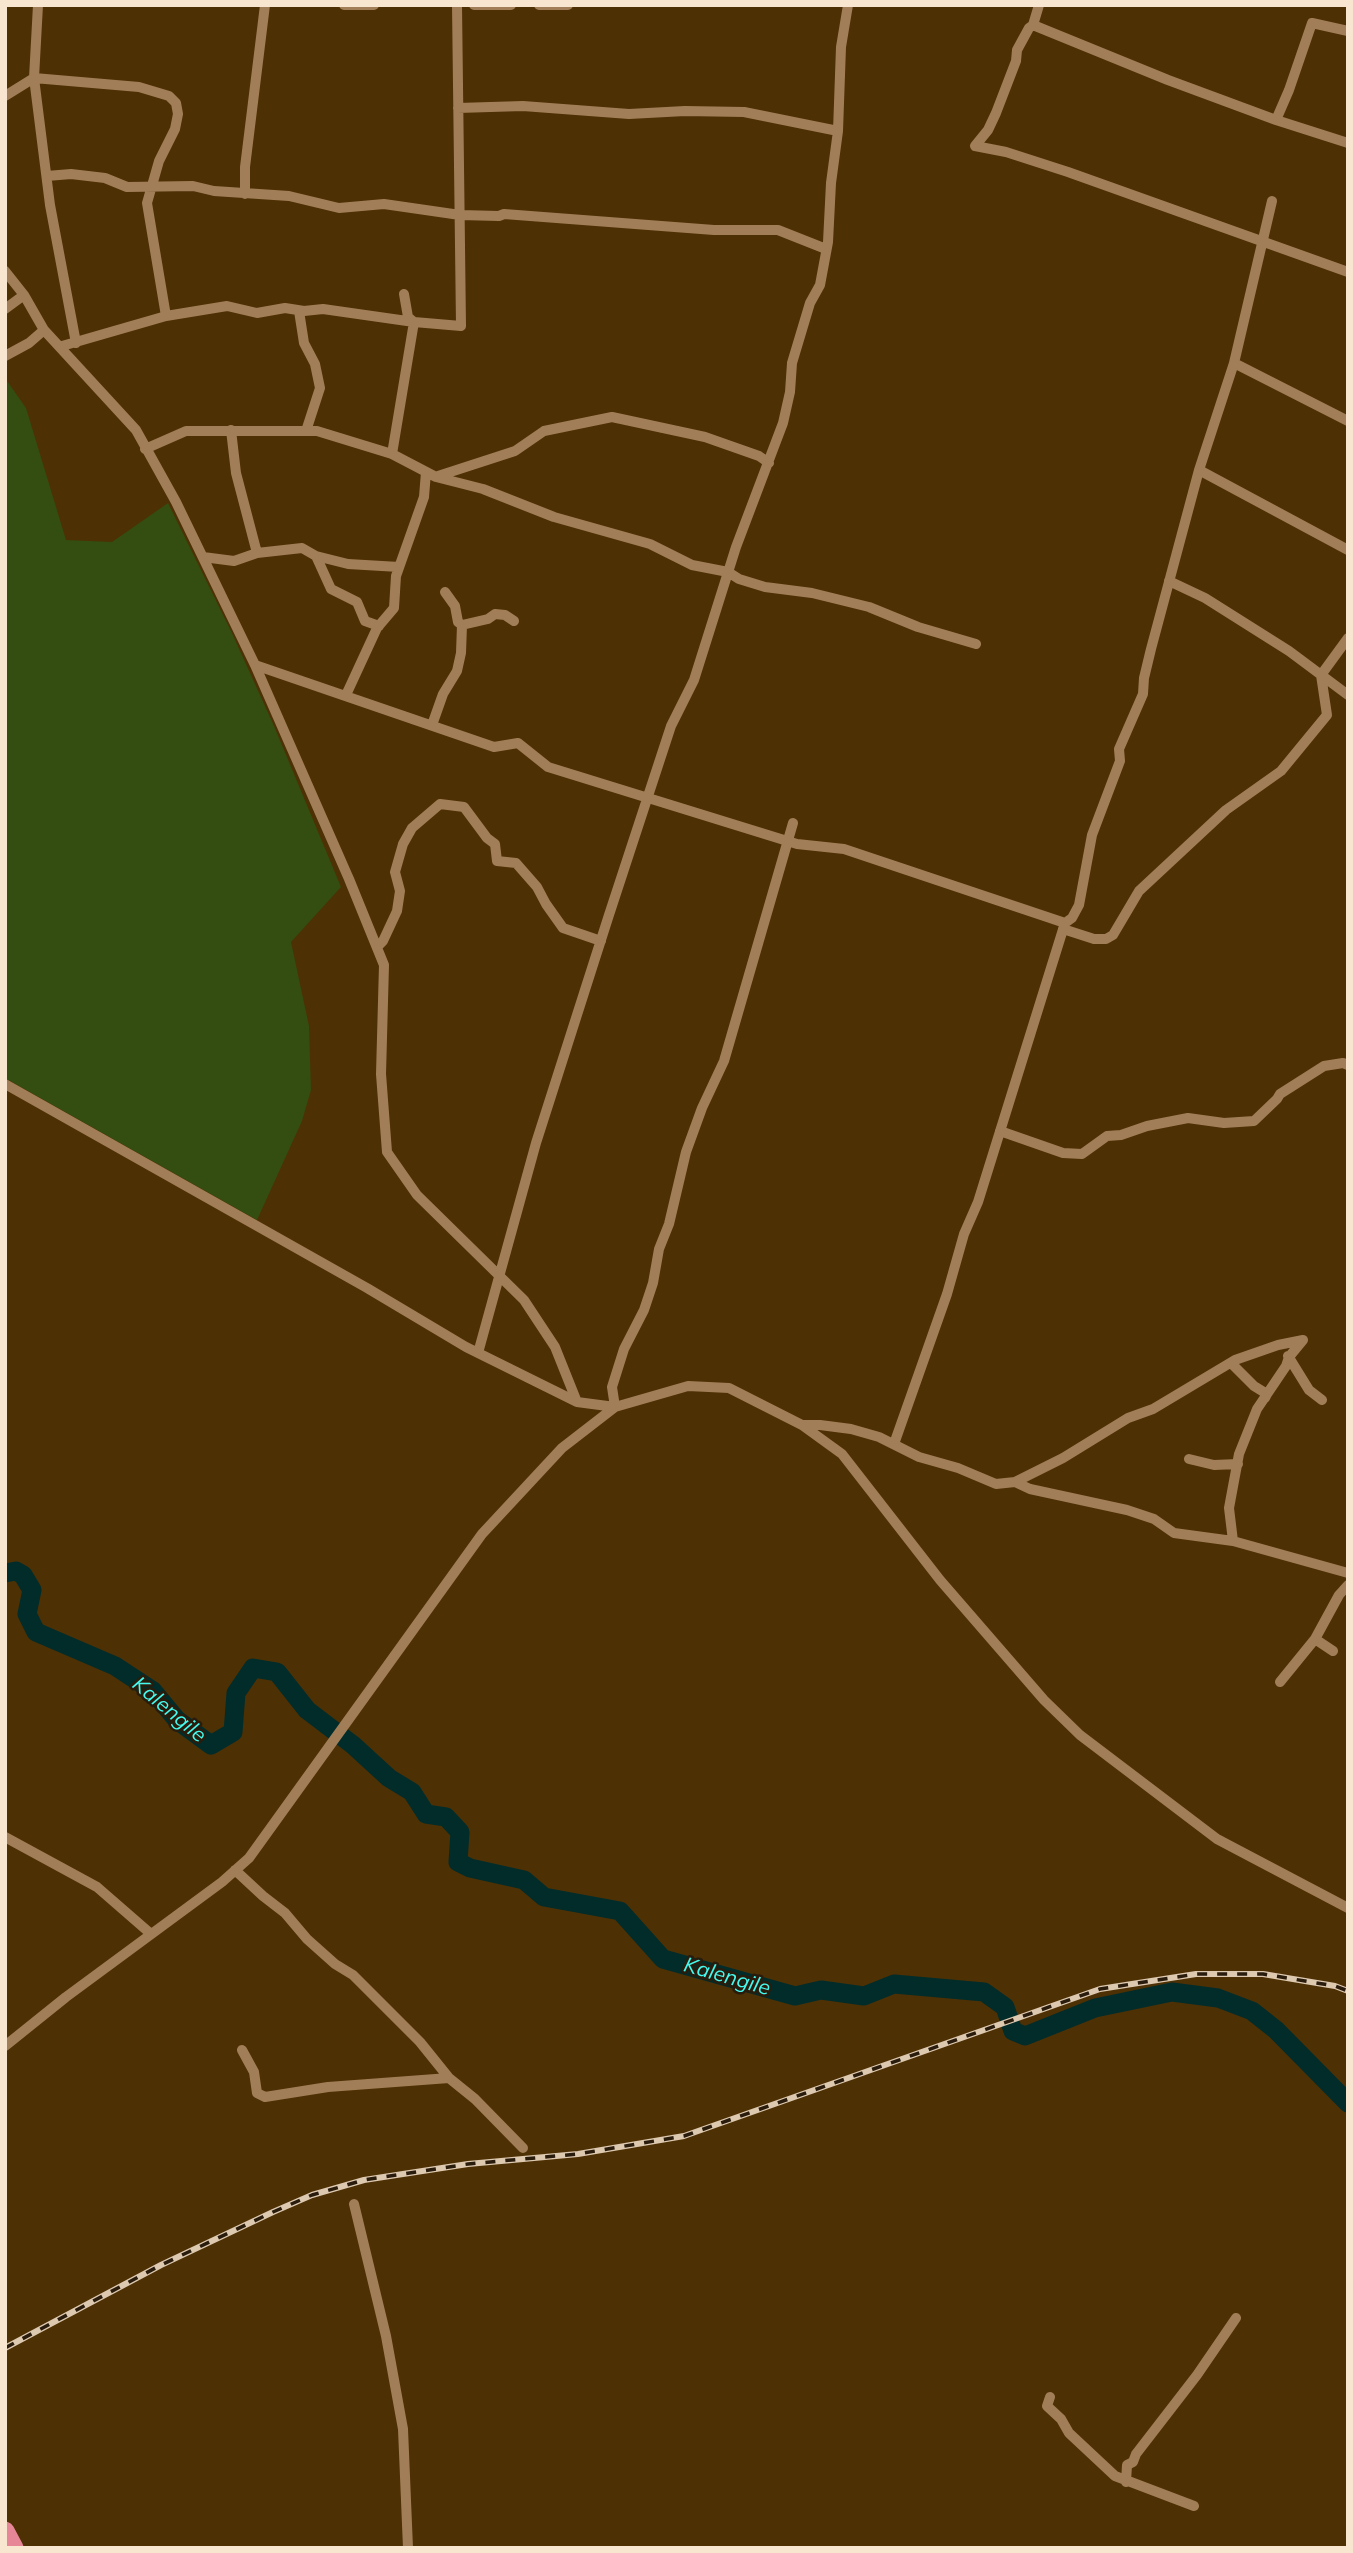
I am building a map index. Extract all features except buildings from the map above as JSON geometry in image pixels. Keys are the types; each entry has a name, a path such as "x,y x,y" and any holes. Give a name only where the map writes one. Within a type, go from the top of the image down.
{"highway":[{"path":"5,2531 14,2548"}],"street":[{"path":"38,5 34,78 50,205 76,343"},
{"path":"245,194 245,167 264,5"},
{"path":"344,5 374,5"},
{"path":"62,346 166,316 227,306 257,313 285,308 323,309 461,326 457,5"},
{"path":"474,5 511,5"},
{"path":"539,5 568,5"},
{"path":"478,1353 536,1143 671,726 694,680 728,572 769,463 790,392 792,363 810,303 820,285 838,131 841,47 848,5"},
{"path":"1039,5 1033,25 1017,50 1016,61 996,113 975,146 1018,156 1348,272"},
{"path":"1276,120 1312,23 1348,32"},
{"path":"1033,25 1168,80 1348,143"},
{"path":"5,96 34,78 139,87 169,96 177,103 177,121 159,161 147,203 166,316"},
{"path":"457,108 523,106 629,114 744,112 838,131"},
{"path":"47,176 71,174 105,178 127,187 193,186 245,194 289,196 340,208 384,204 460,215 504,214 714,230 778,230 826,249"},
{"path":"894,1444 1000,1131 1064,926 1079,905 1092,835 1120,761 1119,750 1143,694 1144,678 1199,470 1234,363 1272,201"},
{"path":"5,271 24,295 44,330 62,346 135,430 176,502 255,665 349,879 384,965 381,1074 387,1152 417,1195 524,1300 555,1347 577,1402"},
{"path":"404,294 408,317 414,322"},
{"path":"5,309 24,295"},
{"path":"299,310 304,343 315,364 320,388 306,431"},
{"path":"392,454 414,322"},
{"path":"5,356 29,343 44,330"},
{"path":"1234,363 1348,421"},
{"path":"431,474 515,452 544,431 612,417 705,437 759,456 769,463"},
{"path":"232,430 236,473 257,553"},
{"path":"145,449 186,431 317,431 392,454 431,474 483,489 554,516 650,544 692,565 728,572 739,579 765,587 812,593 869,607 918,627 976,644"},
{"path":"1199,470 1348,550"},
{"path":"346,695 379,626 394,608 399,567 431,474"},
{"path":"203,557 234,561 257,553 302,548 316,556 348,564 399,567"},
{"path":"316,556 331,589 357,603 365,621 379,626"},
{"path":"1169,581 1205,598 1289,651 1348,695"},
{"path":"432,726 443,694 457,671 463,630 455,607 445,592"},
{"path":"462,625 488,619 495,614 505,615 514,621"},
{"path":"255,665 494,747 518,743 548,766 788,841 844,849 1094,939 1106,939 1112,935 1139,891 1226,810 1281,771 1327,715 1321,675 1348,638"},
{"path":"377,947 383,941 397,911 400,891 395,872 403,844 412,828 440,804 464,807 486,838 495,844 497,861 516,863 537,887 563,928 601,941"},
{"path":"615,1407 612,1387 624,1349 644,1310 653,1283 659,1249 669,1224 687,1152 702,1108 723,1061 793,823"},
{"path":"1000,1131 1063,1153 1082,1154 1107,1136 1188,1118 1224,1123 1254,1121 1280,1094 1324,1066 1343,1063 1348,1065"},
{"path":"5,1084 478,1353 577,1402 615,1407"},
{"path":"802,1425 851,1430 996,1484 1015,1482 1063,1458 1128,1418 1153,1409 1231,1363 1278,1345 1303,1340 1289,1357 1286,1366 1257,1409"},
{"path":"1278,1345 1310,1390 1322,1400"},
{"path":"1231,1363 1254,1386 1267,1394 1257,1409 1239,1454 1229,1508 1233,1541"},
{"path":"5,2046 249,1858 482,1534 562,1448 615,1407 688,1386 729,1388 802,1425 842,1454 940,1580 1044,1700 1080,1735 1217,1839 1348,1908"},
{"path":"1189,1459 1214,1465 1238,1464"},
{"path":"1015,1482 1030,1489 1154,1518 1174,1533 1233,1541 1348,1573"},
{"path":"1280,1682 1315,1639 1339,1595 1348,1585"},
{"path":"1315,1639 1333,1651"},
{"path":"5,1837 97,1887 151,1934"},
{"path":"236,1870 285,1913 307,1939 335,1964 353,1975 420,2042 449,2078 475,2099 523,2148"},
{"path":"242,2050 254,2072 257,2093 265,2097 328,2087 343,2088 449,2078"},
{"path":"354,2204 386,2336 403,2429 408,2548"},
{"path":"1126,2482 1127,2465 1132,2462 1236,2318"},
{"path":"1050,2397 1047,2406 1061,2419 1069,2433 1115,2476 1194,2506"}],"green space":[{"path":"5,378 26,408 66,540 112,542 168,503 274,726 341,887 291,942 309,1026 311,1090 302,1121 257,1220 5,1078"}],"waterway":[{"name":"Kalengile","path":"5,1573 16,1571 23,1575 32,1590 27,1614 36,1632 115,1666 153,1691 177,1720 211,1745 233,1732 236,1693 253,1668 277,1672 307,1710 353,1745 389,1778 412,1792 426,1814 446,1817 460,1832 458,1862 470,1868 524,1880 544,1897 620,1911 663,1959 795,1996 821,1990 864,1996 894,1984 984,1992 1005,2007 1013,2031 1025,2036 1095,2008 1172,1992 1218,1998 1252,2011 1276,2030 1348,2103"}],"railway":[{"path":"5,2348 161,2265 273,2212 312,2195 364,2180 468,2164 578,2154 684,2136 1100,1989 1196,1974 1263,1974 1335,1986 1348,1991"}]}
